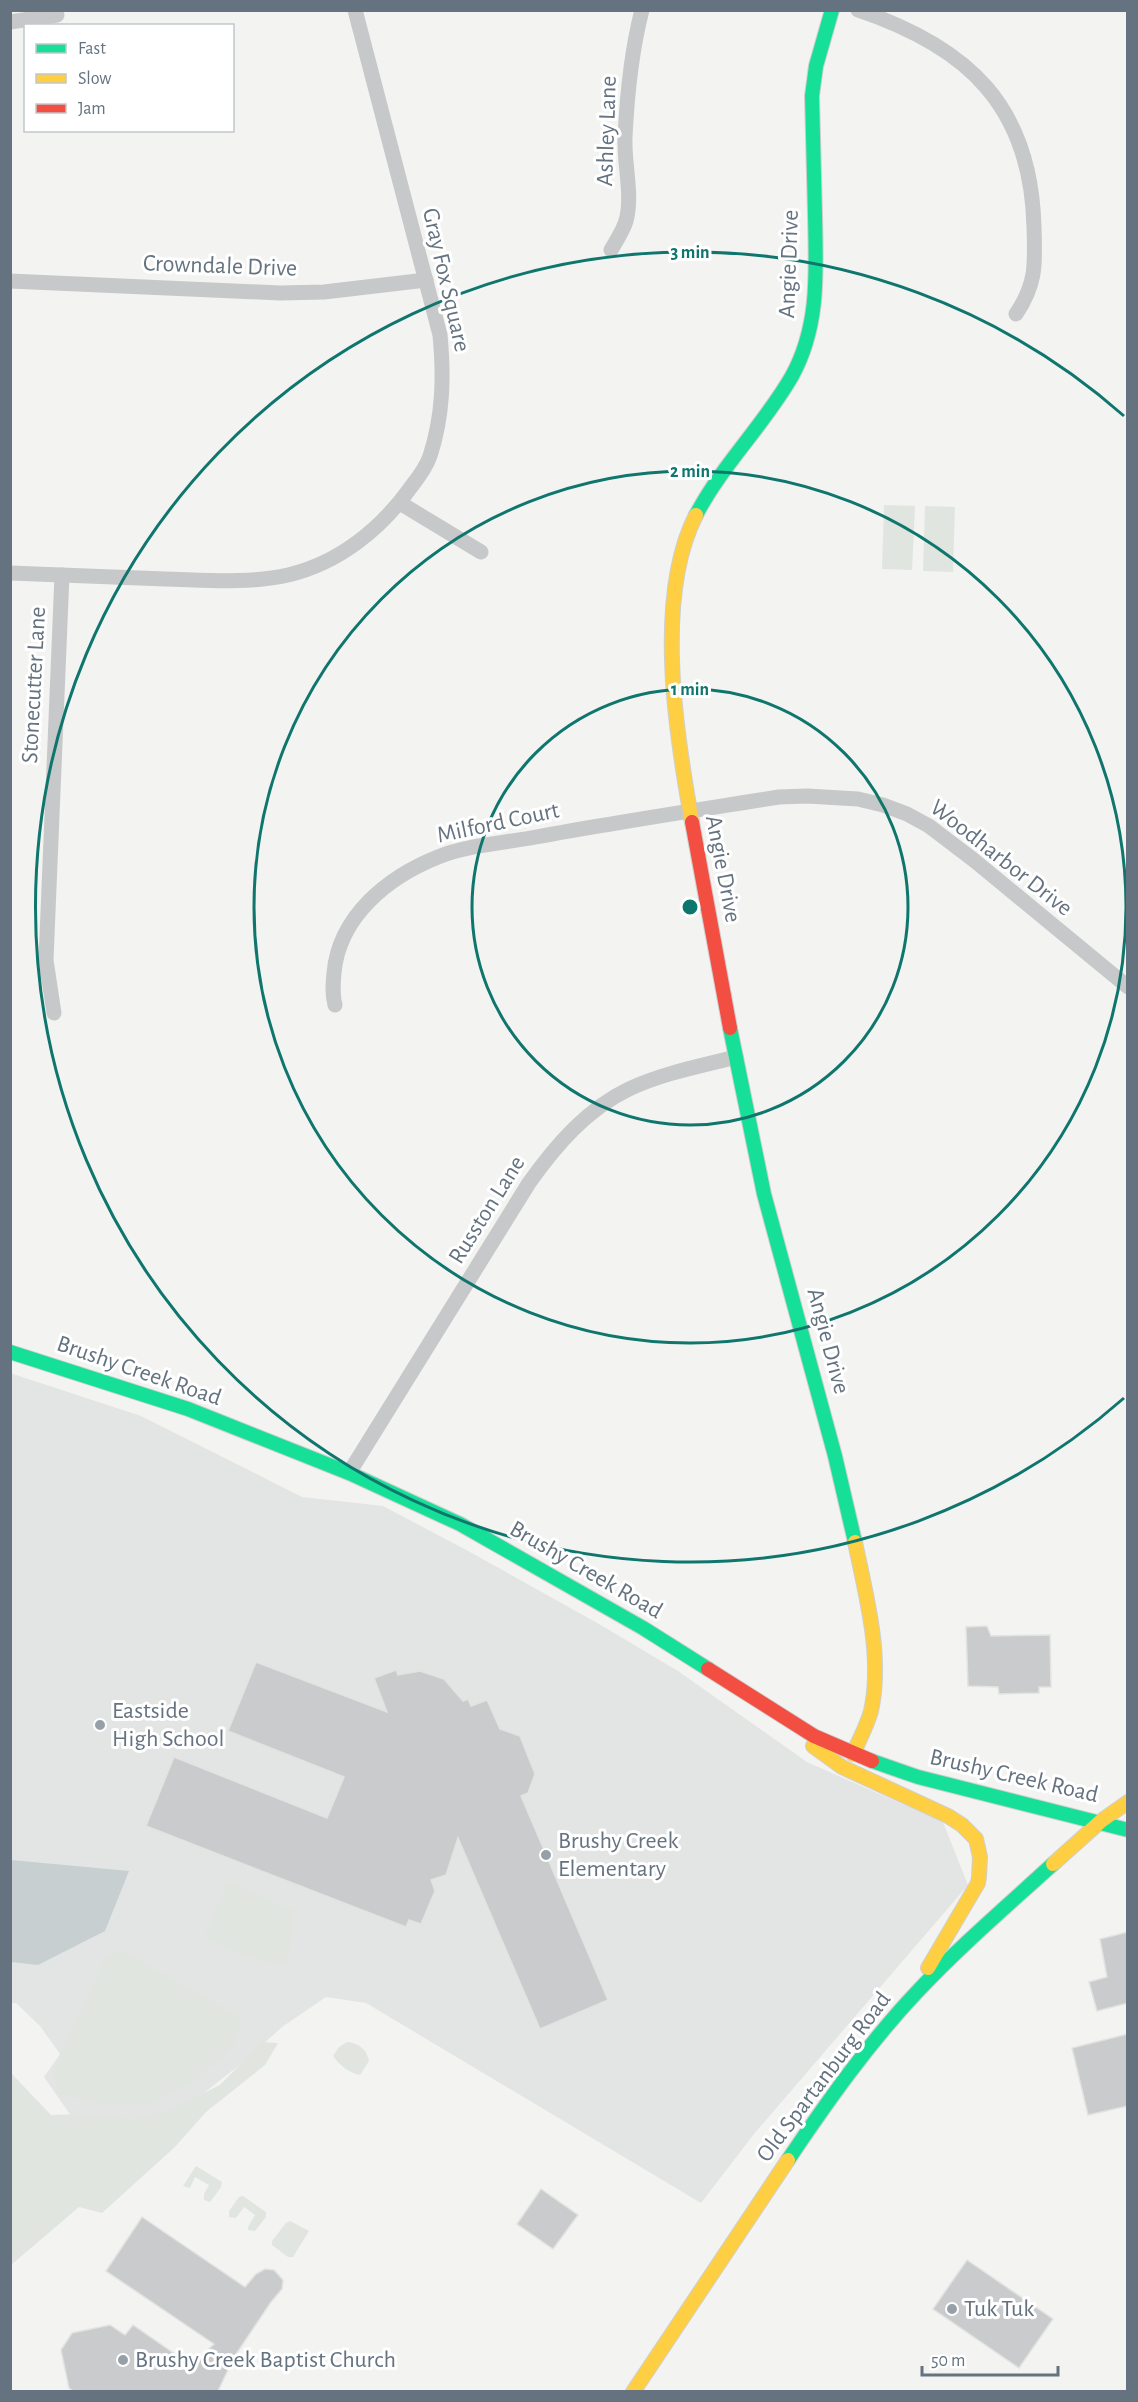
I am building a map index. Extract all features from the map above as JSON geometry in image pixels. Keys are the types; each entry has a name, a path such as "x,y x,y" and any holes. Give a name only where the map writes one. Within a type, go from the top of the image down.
{"street":[{"name":"Gray Fox Square","path":"10,573 209,580 288,575 321,564 357,544 400,503 424,470 437,432 442,403 443,373 440,335 355,10"},
{"name":"Ashley Lane","path":"611,250 626,223 628,208 625,142 627,94 636,33 642,10"},
{"name":"Angie Drive","path":"832,10 816,66 812,96 816,286 814,314 807,341 796,368 704,499 686,540 678,573 673,612 671,658 673,700 689,811 736,1057 765,1195 839,1472 868,1614 873,1645 872,1705 866,1728 853,1754"},
{"path":"858,10 911,30 954,56 990,90 1016,134 1023,156 1034,219 1035,272 1028,297 1016,314"},
{"path":"10,22 57,15"},
{"name":"Crowndale Drive","path":"10,281 280,293 324,292 426,280"},
{"path":"400,503 481,552"},
{"name":"Stonecutter Lane","path":"54,1013 46,960 62,575"},
{"name":"Woodharbor Drive","path":"689,811 779,797 807,796 858,799 907,814 929,826 975,861 1128,987"},
{"name":"Milford Court","path":"335,1005 334,964 339,947 352,921 374,896 414,867 450,853 689,811"},
{"name":"Russton Lane","path":"349,1473 529,1183 560,1143 592,1112 631,1088 736,1057"},
{"name":"Brushy Creek Road","path":"10,1352 188,1409 349,1473 460,1524 643,1628 814,1736 853,1754 918,1777 1101,1821 1128,1802"},
{"path":"745,1694 839,1766 937,1811 964,1826 974,1835 981,1866 978,1882 900,2012"},
{"path":"1101,1821 1128,1830"},
{"name":"Old Spartanburg Road","path":"633,2391 815,2120 900,2012 960,1948 1101,1821"}],"shaded area":[{"path":"884,505 915,506 912,570 882,569"},
{"path":"925,506 955,507 953,572 923,571"},
{"name":"Brushy Creek Elementary","path":"10,1373 141,1416 302,1497 383,1506 470,1552 678,1671 807,1762 943,1822 968,1885 754,2134 701,2203 366,2003 326,1997 282,2027 242,2063 172,2118 76,2123 44,2077 60,2054 40,2026 16,2003 11,2003"},
{"path":"11,1860 129,1871 105,1931 38,1965 11,1962"},
{"path":"228,1881 294,1911 288,1964 262,1962 203,1939"},
{"path":"123,1951 242,2018 233,2047 198,2079 148,2103 104,2104 59,2094 53,2071 106,1955"},
{"path":"262,2042 278,2043 265,2065 206,2112 175,2147 102,2213 79,2207 11,2265 11,2073 51,2115 82,2114 130,2119 169,2110 220,2085"},
{"path":"347,2042 361,2047 368,2057 369,2061 360,2075 345,2068 333,2056 339,2047"},
{"path":"196,2166 222,2182 210,2202 204,2200 204,2194 209,2185 195,2177 190,2188 183,2186"},
{"path":"243,2196 266,2212 266,2217 255,2231 248,2230 248,2227 255,2215 244,2207 236,2218 229,2217 229,2211 239,2197"},
{"path":"290,2221 309,2231 293,2257 288,2257 272,2245 272,2241"}],"building":[{"path":"987,1626 991,1636 1050,1635 1051,1687 1039,1687 1039,1693 999,1694 998,1687 968,1686 966,1627"},
{"path":"256,1662 387,1712 374,1678 396,1670 398,1675 420,1671 444,1679 463,1701 468,1699 471,1706 487,1700 500,1729 520,1736 535,1774 528,1793 521,1796 608,2000 540,2029 458,1838 446,1875 431,1880 435,1891 421,1924 409,1920 406,1927 146,1826 174,1757 327,1818 344,1777 228,1731"},
{"path":"1128,1932 1128,2003 1097,2011 1089,1982 1107,1977 1100,1939"},
{"path":"1128,2034 1128,2106 1088,2115 1072,2048"},
{"path":"541,2189 578,2215 553,2249 517,2224"},
{"path":"142,2217 245,2287 256,2274 265,2269 274,2270 283,2280 282,2289 234,2357 218,2391 73,2391 69,2388 61,2350 72,2333 110,2325 125,2335 133,2325 191,2365 214,2344 106,2271"},
{"path":"967,2260 1053,2319 1019,2368 933,2309"}],"traffic: fast":[{"path":"696,515 718,479 781,394 792,376 808,337 816,277 812,96 816,66 832,10"},
{"path":"730,1028 764,1194 835,1456 855,1542"},
{"path":"10,1352 188,1409 349,1473 460,1524 643,1628 708,1669"},
{"path":"872,1761 918,1777 1128,1830"},
{"path":"788,2160 849,2074 898,2012 949,1959 1053,1864"}],"traffic: slow":[{"path":"692,822 675,708 672,625 675,585 683,548 696,515"},
{"path":"853,1754 871,1711 875,1669 872,1626 855,1542"},
{"path":"813,1746 842,1767 948,1816 962,1825 976,1839 980,1857 978,1883 928,1968"},
{"path":"1053,1864 1101,1821 1128,1802"},
{"path":"633,2392 788,2160"}],"traffic: jam":[{"path":"692,822 730,1028"},
{"path":"708,1669 814,1736 872,1761"}],"place":[{"name":"Eastside High School","path":"100,1725"},
{"name":"Brushy Creek Elementary","path":"546,1855"},
{"name":"Tuk Tuk","path":"952,2309"},
{"name":"Brushy Creek Baptist Church","path":"123,2360"}]}
